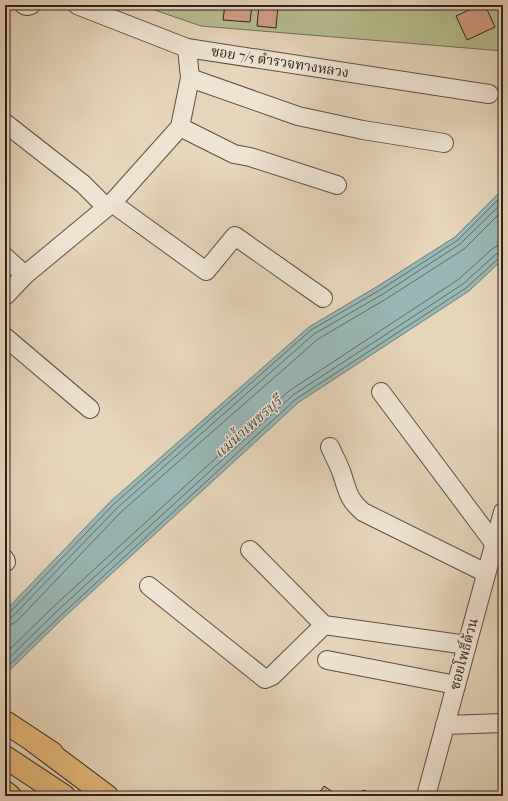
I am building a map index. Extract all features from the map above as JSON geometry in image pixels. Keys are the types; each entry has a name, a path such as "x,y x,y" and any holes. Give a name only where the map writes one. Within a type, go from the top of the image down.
{"main road":[{"path":"5,722 117,796"},
{"path":"36,743 107,796"},
{"path":"5,757 64,796"},
{"path":"5,792 10,796"}],"street":[{"path":"24,5 31,5"},
{"name":"ซอย 7/5 ตำรวจทางหลวง","path":"77,5 187,48 489,94"},
{"path":"5,296 25,275 109,205 180,127 190,78 187,48"},
{"path":"190,78 298,116 363,130 444,143"},
{"path":"5,123 109,205 206,271 235,236 322,298"},
{"path":"180,127 234,154 337,185"},
{"path":"5,257 25,275"},
{"path":"5,337 90,409"},
{"path":"381,392 497,547"},
{"path":"330,447 342,473 347,491 354,504 363,512 486,573"},
{"name":"ซอยโพธิ์ด้วน","path":"426,796 486,573 497,547 503,512"},
{"path":"250,550 324,625 467,645"},
{"path":"149,586 265,678 272,676 324,625"},
{"path":"327,660 456,685"},
{"path":"445,724 503,723"}],"green space":[{"path":"140,5 503,5 503,51 201,26"}],"water":[{"name":"แม่น้ำเพชรบุรี","path":"503,189 503,259 469,291 299,402 61,620 5,675 5,611 111,501 309,327 378,286 455,237"}],"building":[{"path":"225,5 252,5 250,22 223,20"},
{"path":"259,5 278,5 276,28 257,26"},
{"path":"480,5 485,5 495,27 467,40 456,16"},
{"path":"324,786 339,796 317,796"},
{"path":"363,790 378,796 360,796"}]}
